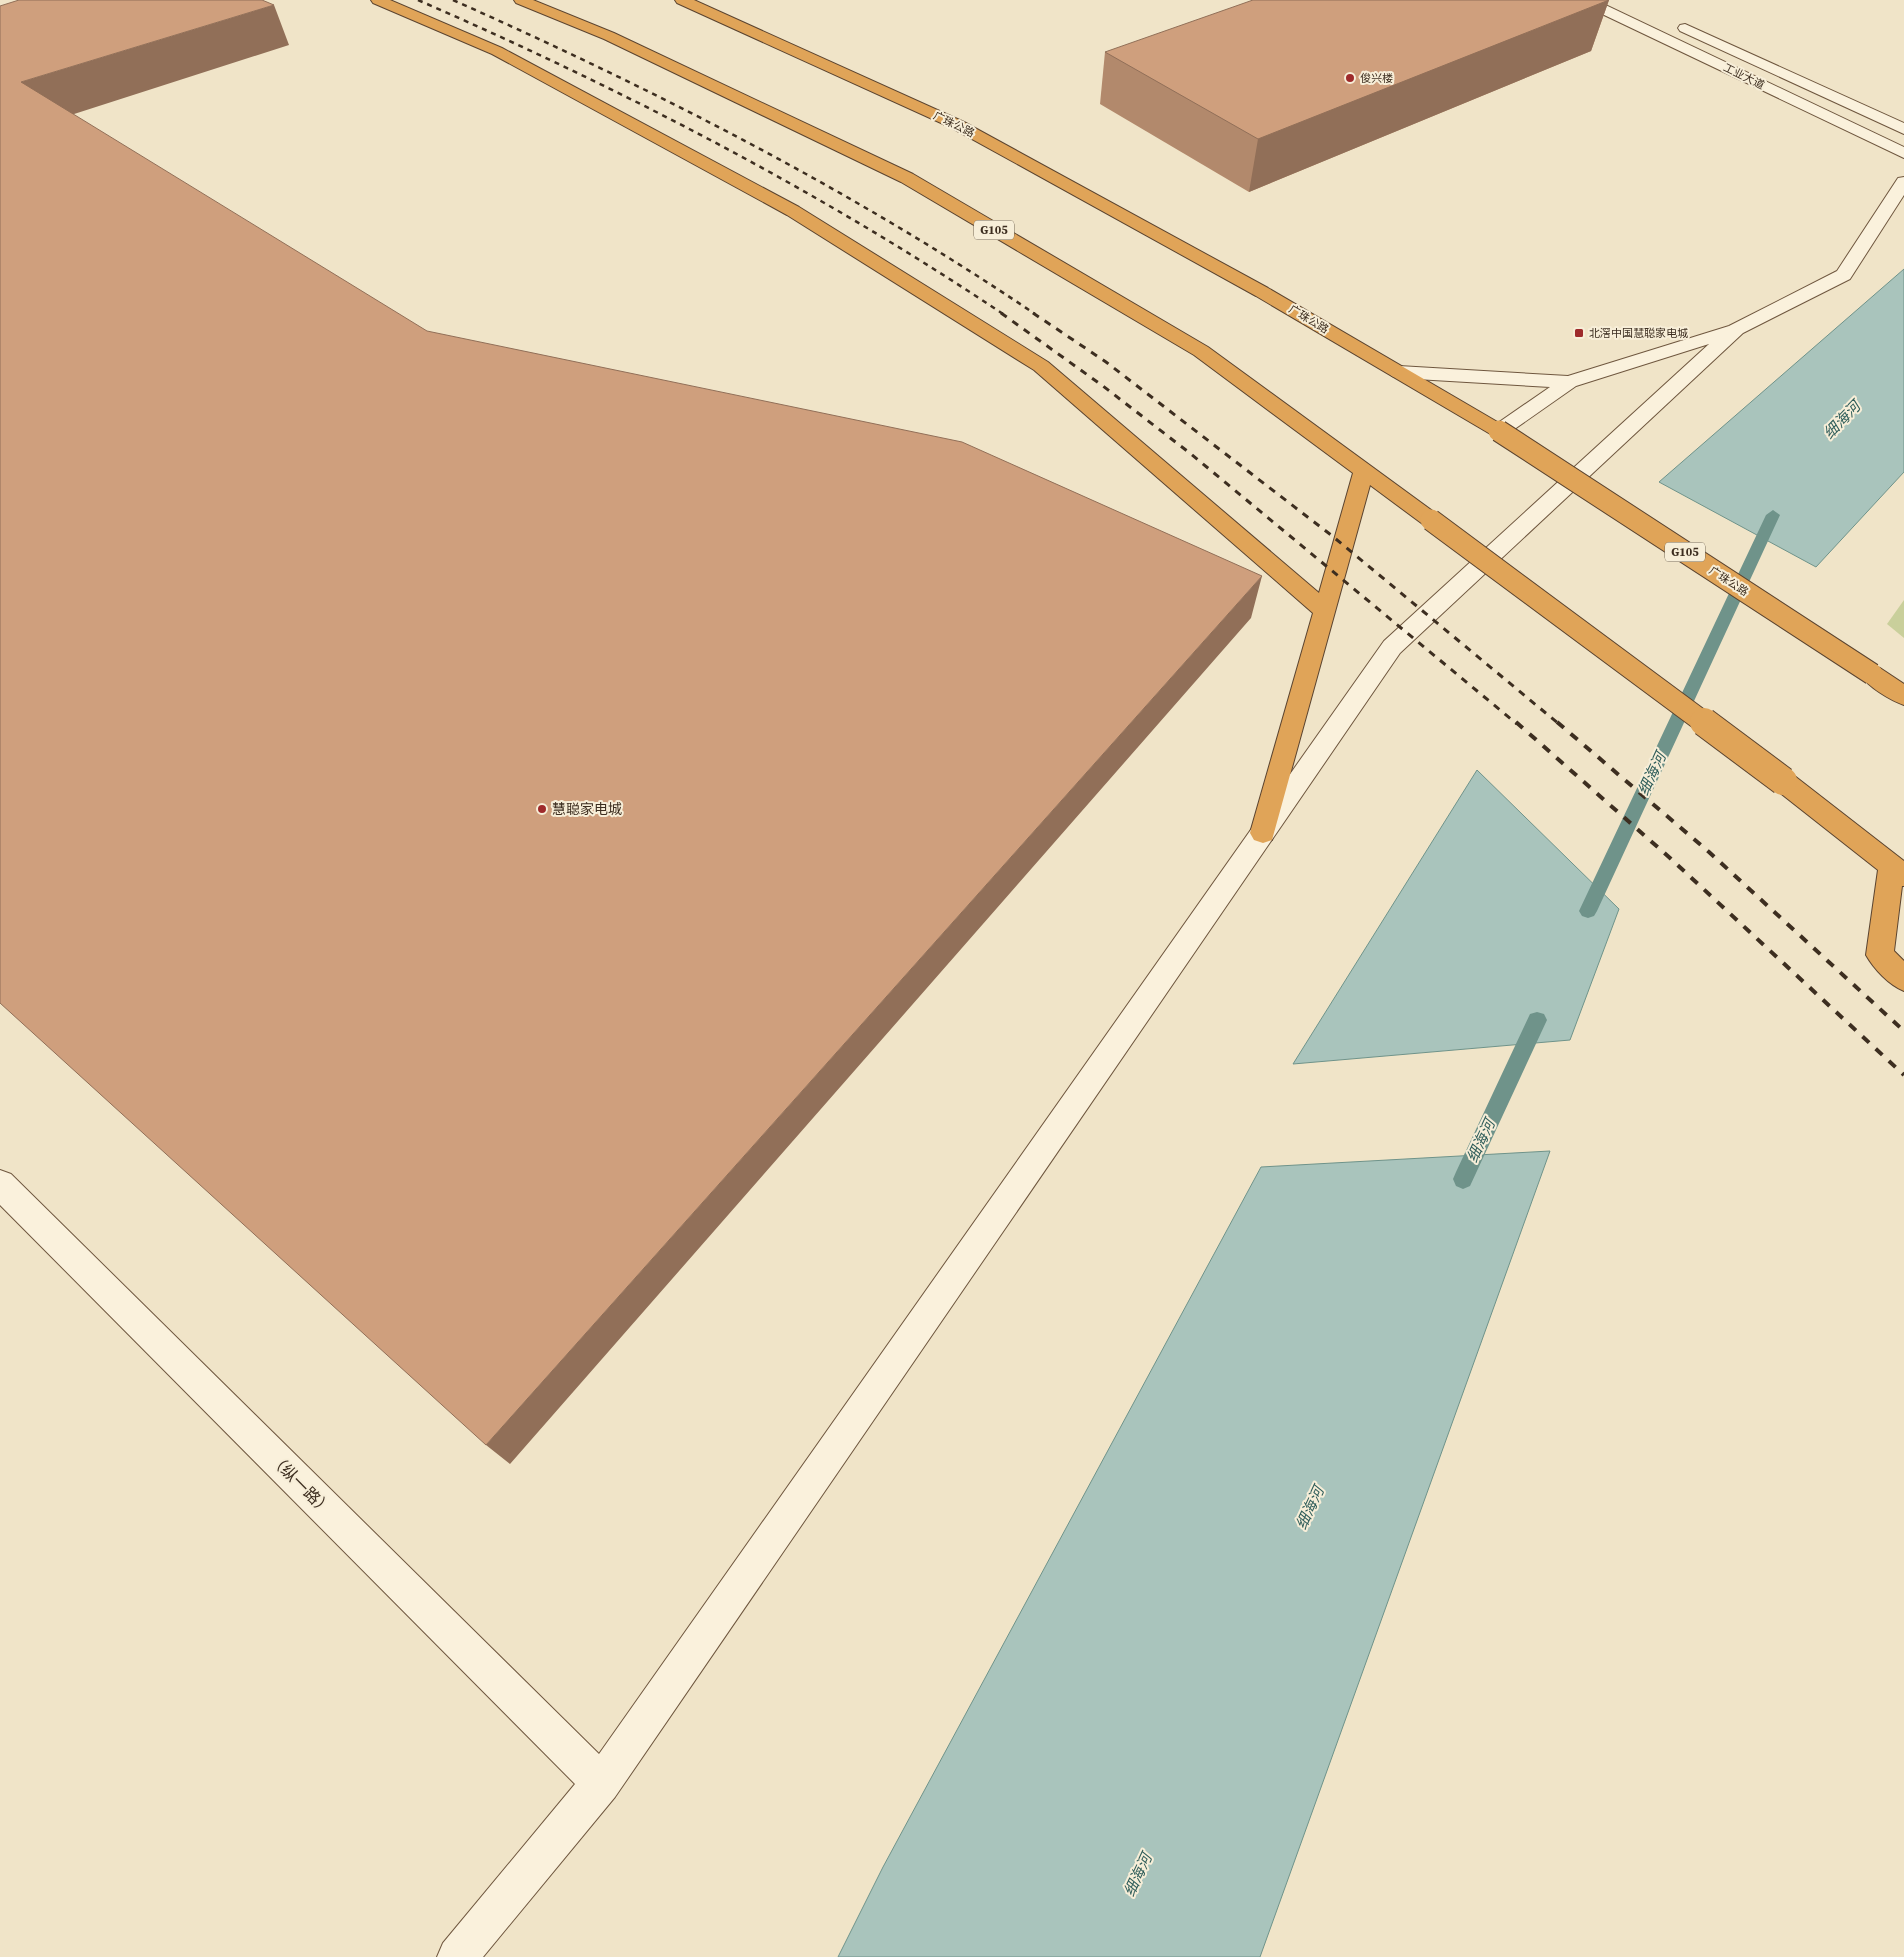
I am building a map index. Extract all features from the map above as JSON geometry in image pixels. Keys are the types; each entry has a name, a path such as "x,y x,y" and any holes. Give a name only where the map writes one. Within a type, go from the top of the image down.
{"highway":[{"path":"378,0 497,51 793,211 1041,366 1325,611"},
{"name":"G105","path":"521,0 609,36 907,178 1201,351 1783,781 1898,871"},
{"name":"广珠公路","path":"682,0 958,124 1254,287 1499,431 1904,696"},
{"path":"1263,833 1364,471"},
{"path":"1898,871 1880,955 1904,979"}],"street":[{"name":"工业大道","path":"1584,0 1904,153"},
{"name":"工业大道","path":"1671,21 1904,129"},
{"path":"1499,431 1569,382 1736,329 1844,275 1903,184"},
{"path":"457,1957 601,1783 1392,647 1736,329"},
{"path":"1399,372 1569,382"},
{"name":"（纵一路）","path":"0,1184 601,1783"}],"green space":[{"path":"1904,600 1904,638 1887,624"}],"water":[{"path":"1904,269 1904,472 1816,567 1659,482"},
{"path":"1477,770 1619,909 1570,1040 1293,1064"},
{"path":"1550,1151 1260,1957 838,1957 883,1867 1261,1167"}],"building":[{"name":"慧聪家电城","path":"19,0 262,0 274,5 21,82 427,331 962,442 1262,576 486,1445 0,1003 0,6"},
{"path":"1253,0 1609,0 1258,139 1105,52"}],"waterway":[{"name":"细海河","path":"1588,911 1773,515"},
{"name":"细海河","path":"1463,1179 1537,1020"}],"railway":[{"path":"418,0 569,69 718,144 862,225 1003,314"},
{"path":"453,0 678,106 751,144 895,225 1035,314"},
{"path":"1001,313 1103,386 1191,454 1517,724"},
{"path":"1033,313 1106,362 1331,535 1559,724"},
{"path":"1516,722 1670,858 1904,1075"},
{"path":"1557,722 1709,852 1904,1031"}],"place":[{"name":"俊兴楼","path":"1350,78"},
{"name":"北滘中国慧聪家电城","path":"1579,333"},
{"name":"慧聪家电城","path":"542,809"}]}
